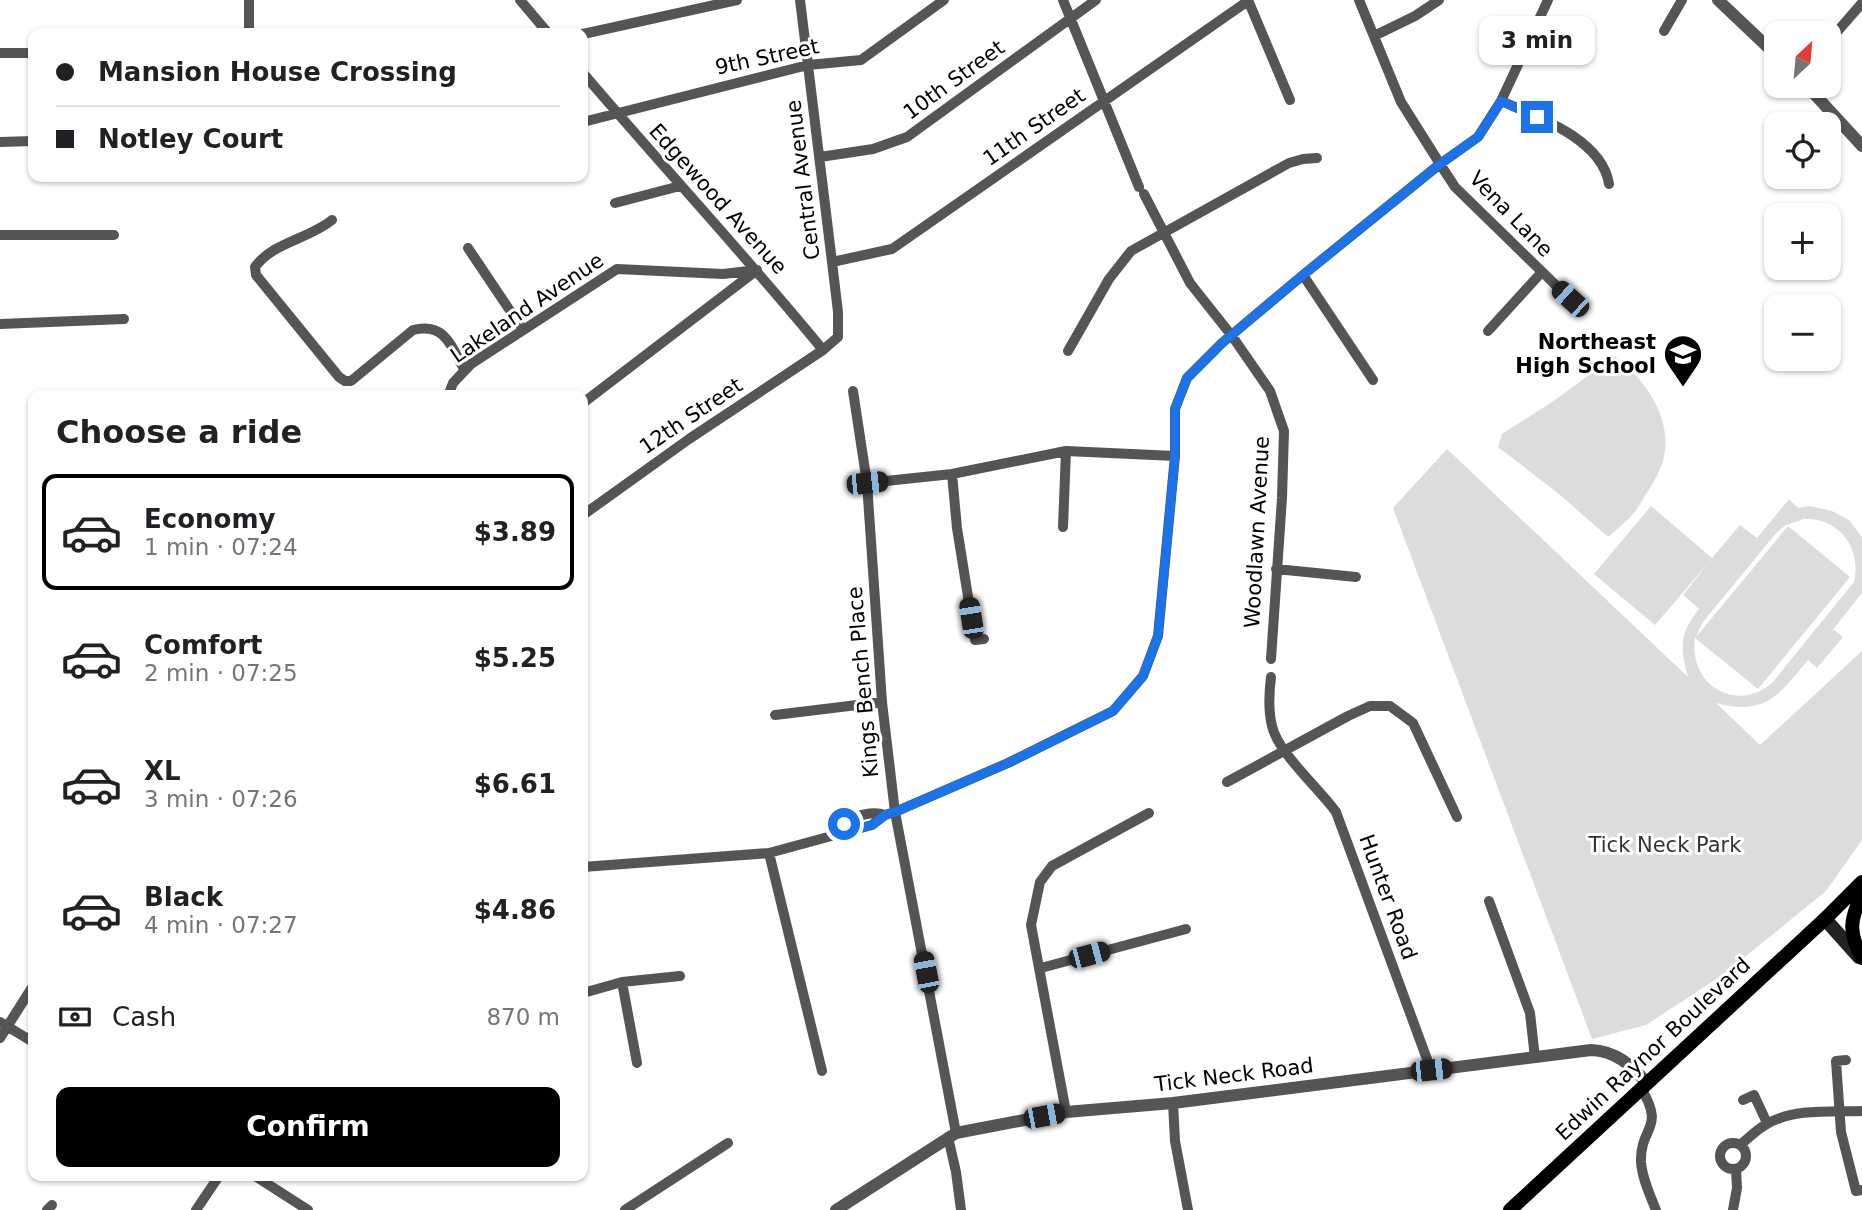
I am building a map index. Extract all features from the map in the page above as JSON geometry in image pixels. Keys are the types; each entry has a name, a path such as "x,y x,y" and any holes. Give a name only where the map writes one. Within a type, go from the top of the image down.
{"main road":[{"name":"Edwin Raynor Boulevard","path":"1510,1210 1825,919 1862,881"},
{"path":"1862,894 1851,928 1853,942 1862,959"},
{"path":"1825,919 1862,959"}],"street":[{"path":"249,0 249,28"},
{"path":"520,0 544,28"},
{"path":"588,33 737,0"},
{"name":"Central Avenue","path":"800,0 838,312 838,337 823,351"},
{"name":"9th Street","path":"588,121 808,65 862,60 944,0"},
{"name":"Woodlawn Avenue","path":"1063,0 1141,191 1163,234 1190,283 1232,336 1270,391 1284,430 1271,659"},
{"name":"10th Street","path":"820,157 873,149 907,138 1096,0"},
{"name":"Vena Lane","path":"1359,0 1401,102 1455,187 1570,299"},
{"path":"1374,36 1415,16 1439,0"},
{"path":"588,867 769,853 837,834 844,824 858,817 875,811 890,814 1008,763 1113,711 1143,676 1158,636 1175,456 1175,409 1187,378 1303,275 1440,164 1478,137 1501,101 1548,0"},
{"path":"1664,31 1682,0"},
{"path":"1718,0 1764,44"},
{"path":"1248,1 1290,100"},
{"name":"11th Street","path":"832,262 892,249 1248,1"},
{"path":"1841,28 1862,4"},
{"path":"0,53 28,53"},
{"name":"Edgewood Avenue","path":"588,79 757,270 823,351"},
{"path":"1818,98 1862,146"},
{"path":"1501,101 1578,138 1602,163 1609,184"},
{"path":"0,142 28,141"},
{"path":"1068,351 1109,279 1131,251 1289,163 1317,158"},
{"path":"615,204 680,186"},
{"path":"332,220 312,234 281,246 260,260 255,267 256,275 339,377 351,381 413,330 424,327 433,328 445,335 464,369"},
{"path":"0,235 114,235"},
{"path":"468,248 523,330"},
{"name":"Lakeland Avenue","path":"449,390 464,369 617,269 723,274 757,270"},
{"path":"588,398 757,270"},
{"path":"1488,331 1541,273"},
{"path":"1303,275 1373,380"},
{"path":"0,324 124,319"},
{"name":"12th Street","path":"588,511 690,439 823,351"},
{"name":"Kings Bench Place","path":"853,391 867,483 890,814 952,1135 961,1210"},
{"path":"867,483 952,474 1066,451 1175,456"},
{"path":"1063,527 1066,451"},
{"path":"952,474 957,528 975,640 984,639"},
{"path":"1276,569 1356,577"},
{"path":"1270,677 1272,728 1284,752"},
{"path":"775,715 882,702"},
{"path":"1227,782 1348,716 1370,706 1390,706 1413,723 1457,817"},
{"name":"Hunter Road","path":"1284,752 1336,812 1431,1070"},
{"path":"1066,1112 1031,925 1040,882 1052,866 1149,813"},
{"path":"769,853 822,1071"},
{"path":"1489,901 1530,1013 1535,1058"},
{"path":"1041,968 1186,929"},
{"path":"588,992 622,982 680,976"},
{"path":"622,982 637,1063"},
{"path":"0,1038 4,1024 28,993"},
{"path":"4,1024 28,1039"},
{"name":"Tick Neck Road","path":"836,1210 952,1135 1066,1112 1172,1103 1591,1050 1603,1051 1625,1061 1644,1085"},
{"path":"1846,1060 1836,1061 1841,1132 1856,1191 1862,1190"},
{"path":"1644,1085 1653,1116 1641,1162 1656,1210"},
{"path":"1743,1100 1754,1095 1767,1123"},
{"path":"1172,1103 1175,1141 1188,1210"},
{"path":"1740,1145 1767,1123 1804,1113 1862,1111"},
{"path":"625,1210 729,1143"},
{"path":"1733,1210 1737,1188 1736,1169 1746,1159 1745,1150 1740,1145 1728,1144 1720,1154 1726,1167 1736,1169"},
{"path":"196,1210 216,1181"},
{"path":"263,1181 308,1210"}],"green space":[{"path":"1615,356 1637,377 1655,403 1665,433 1665,448 1662,464 1639,506 1608,537 1559,494 1498,447 1502,434 1555,400"},
{"name":"Tick Neck Park","path":"1447,449 1688,677 1683,642 1688,626 1699,609 1683,595 1709,562 1655,625 1594,574 1651,506 1712,558 1740,525 1757,538 1789,499 1798,508 1809,506 1832,511 1849,520 1862,537 1862,593 1831,632 1834,630 1843,637 1817,668 1808,660 1788,684 1769,700 1747,707 1716,703 1760,745 1862,651 1862,840 1826,891 1724,974 1646,1025 1592,1039 1393,508","holes":["1804,519 1816,520 1837,529 1851,546 1856,569 1854,582 1772,683 1758,692 1743,696 1730,695 1717,689 1699,669 1695,638 1758,689 1850,577 1788,526 1696,637 1703,622 1777,532 1786,525"]}],"place":[{"name":"Northeast High School","path":"1683,388"}],"route":[{"path":"844,824 837,834 872,825 885,815 1008,763 1113,711 1143,676 1158,636 1175,456 1175,409 1187,378 1222,343 1303,275 1440,164 1478,137 1501,101 1537,117"}]}
